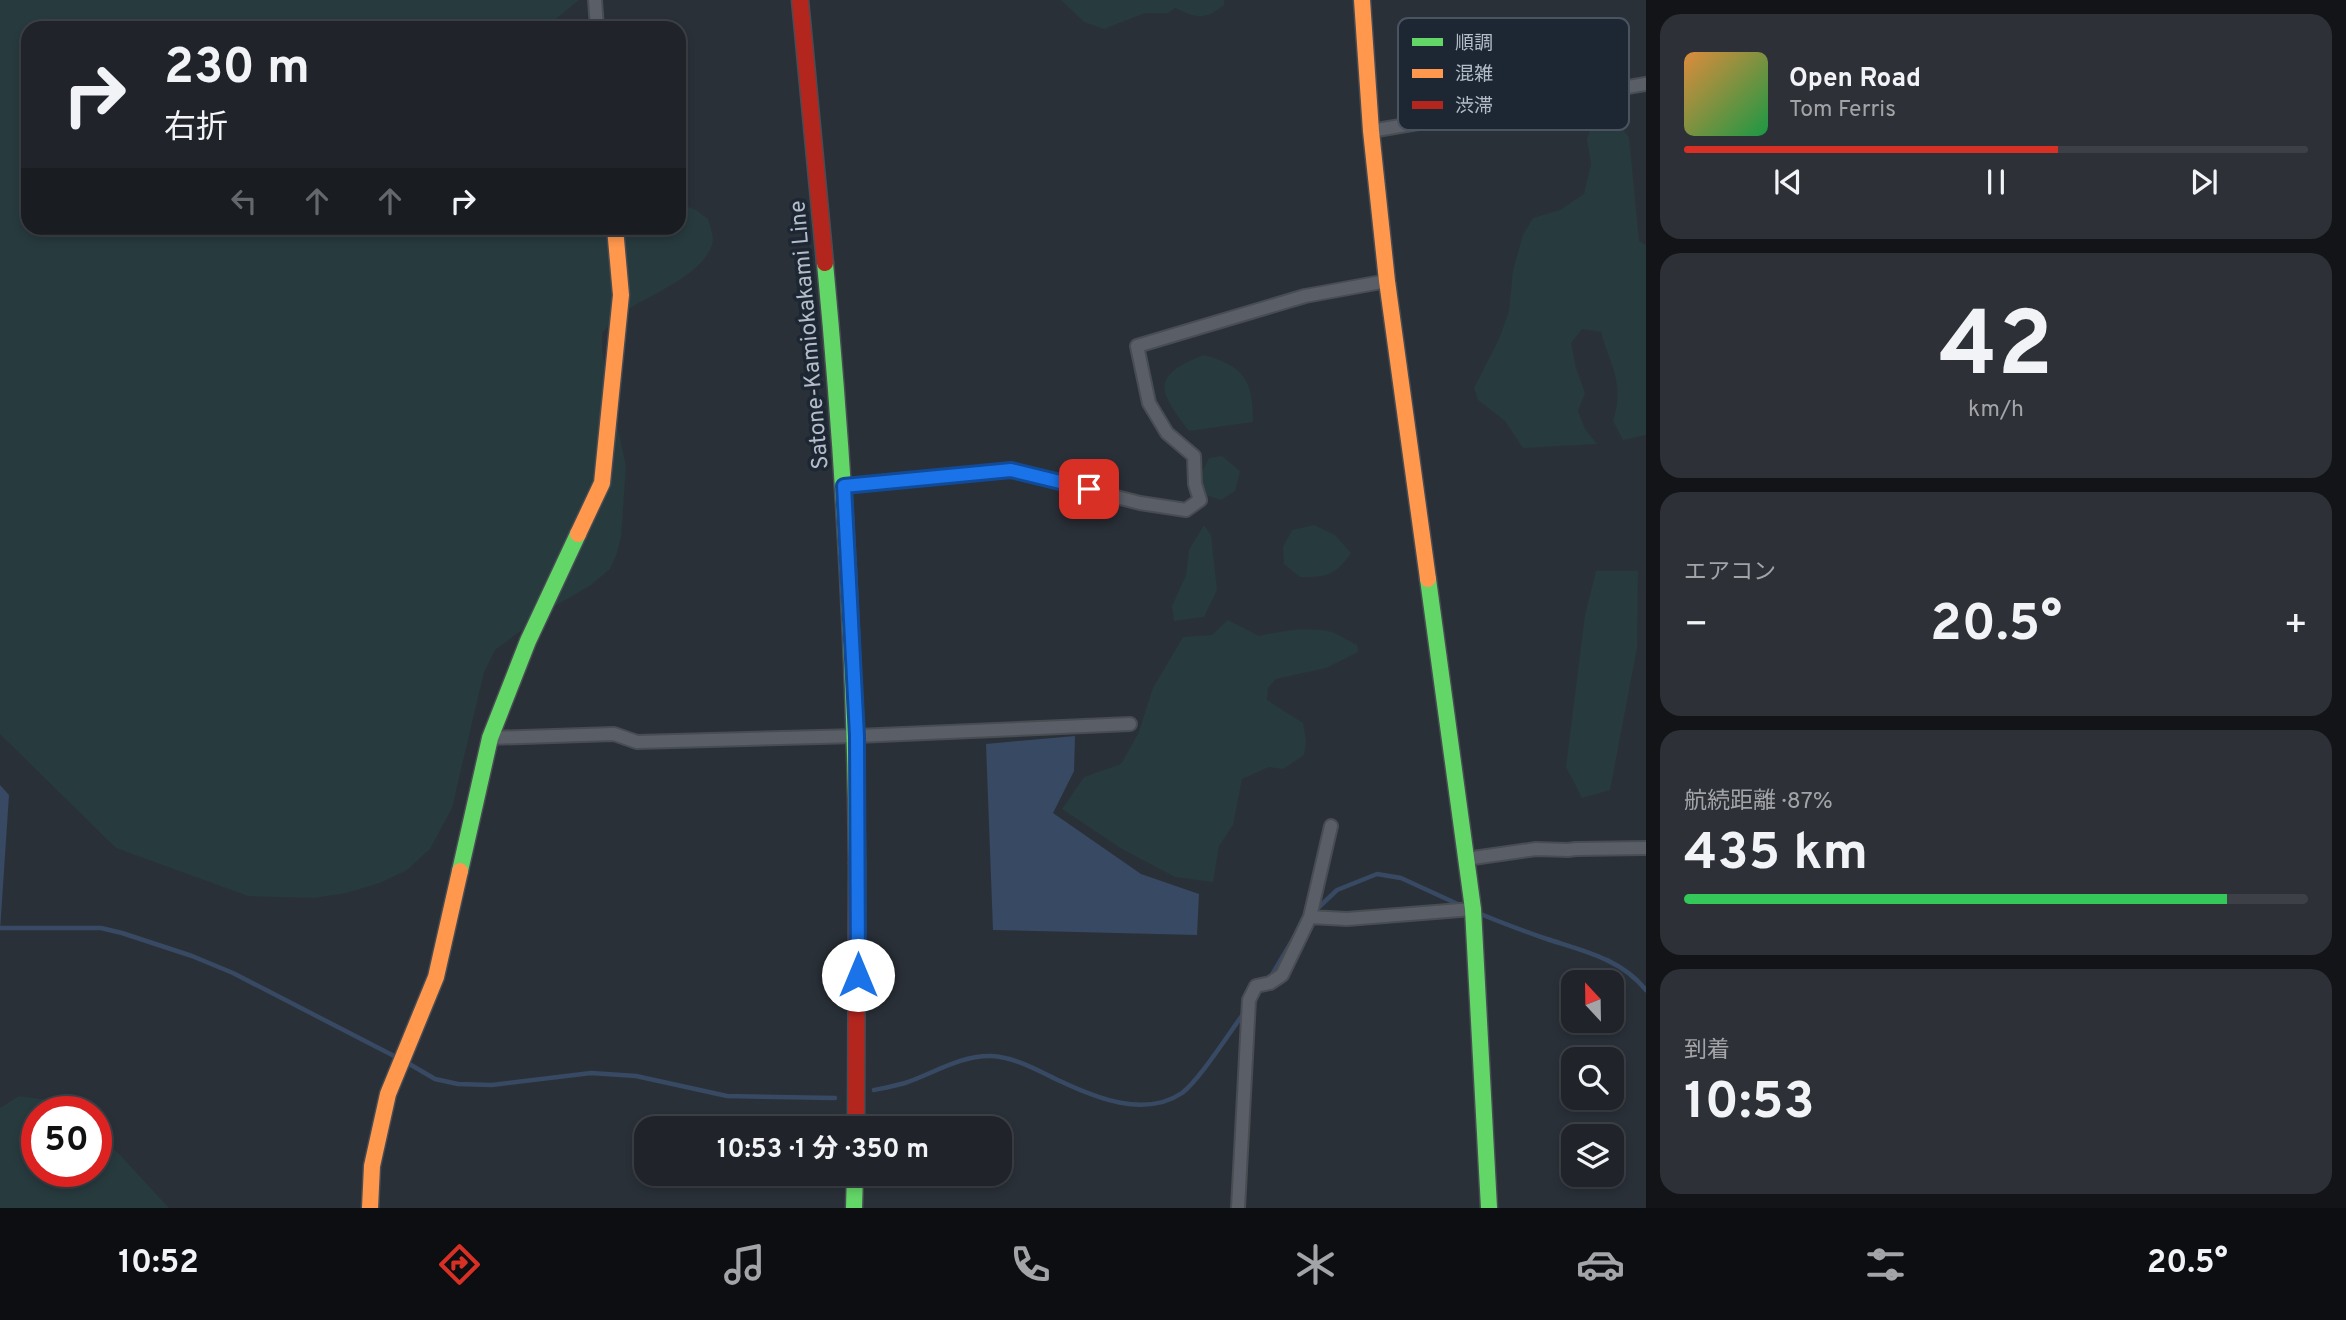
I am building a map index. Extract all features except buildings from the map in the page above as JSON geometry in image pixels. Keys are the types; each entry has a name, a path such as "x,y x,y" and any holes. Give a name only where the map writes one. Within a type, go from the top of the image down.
{"street":[{"path":"595,0 596,21"},
{"name":"Satone-Kamiokakami Line","path":"800,0 844,486 857,736 856,1116"},
{"path":"1362,0 1371,131 1387,281 1473,909 1489,1208"},
{"path":"1371,131 1398,126"},
{"path":"370,1208 372,1166 388,1094 436,976 490,738 528,641 602,483 621,295 616,235"},
{"path":"844,486 1011,470 1140,503 1186,510 1200,500 1195,484 1195,456 1167,433 1149,403 1137,346 1305,296 1387,281"},
{"path":"490,738 614,734 637,742 857,736 1130,723"},
{"path":"1238,1208 1249,1000 1256,986 1269,983 1282,975 1310,917 1331,826"},
{"path":"1466,859 1536,849 1646,848"},
{"path":"1310,917 1347,919 1473,909"},
{"path":"853,1208 854,1186"}],"green space":[{"path":"0,0 579,0 554,21 21,21 21,235 686,235 686,206 708,219 713,240 708,253 687,275 628,309 602,333 602,351 626,467 621,537 617,553 610,569 591,585 553,607 495,650 484,672 452,808 430,849 407,870 380,883 346,893 314,898 248,896 116,848 0,734"},
{"path":"1061,0 1224,0 1224,5 1206,16 1189,14 1175,8 1168,13 1145,13 1104,29 1084,22"},
{"path":"1590,130 1623,130 1629,137 1639,241 1646,245 1646,435 1623,440 1613,421 1618,396 1617,386 1601,332 1582,329 1571,343 1585,393 1578,411 1585,429 1597,444 1523,448 1505,421 1478,400 1474,388 1499,339 1509,311 1513,270 1523,235 1533,218 1560,210 1584,194 1591,164 1587,139"},
{"path":"1204,355 1229,364 1244,377 1251,395 1253,422 1189,431 1171,405 1165,386 1167,378 1175,370"},
{"path":"1222,456 1240,471 1235,491 1221,500 1206,495 1197,483 1209,458"},
{"path":"1204,525 1211,535 1217,590 1204,617 1174,621 1172,606 1186,575 1189,550"},
{"path":"1314,525 1335,535 1351,553 1330,574 1300,577 1284,564 1283,547 1292,530"},
{"path":"1596,571 1638,571 1637,648 1610,790 1582,798 1566,767 1585,615"},
{"path":"1228,620 1259,636 1305,629 1332,632 1357,645 1358,652 1326,668 1276,679 1268,688 1267,700 1303,723 1306,741 1304,755 1283,769 1269,767 1242,779 1233,825 1219,846 1213,882 1175,877 1122,849 1062,809 1084,777 1121,764 1138,734 1153,688 1183,637 1212,635"},
{"path":"21,1096 21,1187 112,1187 112,1148 169,1208 0,1208 0,1108"}],"water":[{"path":"1075,736 1074,771 1053,813 1141,874 1199,894 1197,935 993,930 986,744"},
{"path":"0,785 9,795 0,931"}],"waterway":[{"path":"1317,909 1337,890 1377,874 1401,878 1462,906"},
{"path":"1476,912 1601,957 1636,979 1646,990"},
{"path":"0,928 101,928 122,933 233,973 398,1058"},
{"path":"1270,978 1296,934"},
{"path":"874,1090 905,1083 969,1059 991,1056 1018,1062 1105,1099 1137,1105 1152,1104 1182,1093 1206,1067 1244,1013"},
{"path":"406,1062 435,1079 458,1084 492,1085 591,1073 636,1076 727,1096 835,1098"}],"traffic: fast":[{"path":"825,263 847,562 857,863"},
{"path":"460,871 490,738 528,641 578,534"},
{"path":"1428,579 1473,909 1489,1208"},
{"path":"854,1208 855,1186"}],"traffic: slow":[{"path":"1362,0 1371,131 1387,281 1428,579"},
{"path":"578,534 602,483 621,295 616,235"},
{"path":"370,1208 372,1166 388,1094 436,977 460,871"}],"traffic: jam":[{"path":"800,0 825,263"},
{"path":"856,1116 857,863"}],"route":[{"path":"858,975 857,736 844,486 1011,470 1089,489"}]}
